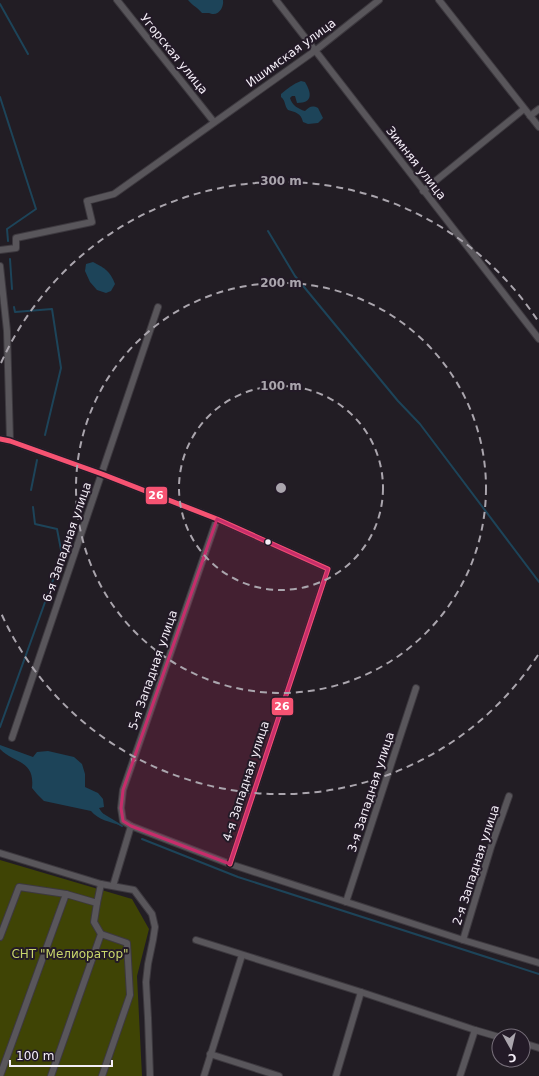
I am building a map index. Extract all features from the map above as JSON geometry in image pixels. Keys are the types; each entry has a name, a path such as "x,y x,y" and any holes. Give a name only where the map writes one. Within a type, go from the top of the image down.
{"street":[{"name":"Угорская улица","path":"117,0 214,122"},
{"name":"Зимняя улица","path":"276,0 539,339"},
{"name":"Ишимская улица","path":"0,250 16,248 16,238 92,222 87,201 114,194 316,50 379,0"},
{"path":"438,0 539,127"},
{"path":"423,191 524,109"},
{"path":"530,116 539,109"},
{"path":"0,266 6,331 10,441"},
{"name":"6-я Западная улица","path":"12,738 158,307"},
{"path":"0,439 10,441 102,474 217,519"},
{"name":"4-я Западная улица","path":"217,519 328,568 230,864"},
{"name":"5-я Западная улица","path":"131,826 123,821 121,808 123,790 217,519"},
{"name":"3-я Западная улица","path":"346,902 416,688"},
{"name":"2-я Западная улица","path":"463,940 491,847 509,796"},
{"path":"113,886 131,826 230,864 463,940 539,963"},
{"path":"0,853 102,884 134,890 152,914 155,927 146,982 150,1076"},
{"path":"102,884 94,922 101,934 127,943 130,995 102,1076"},
{"path":"0,937 19,887 66,894 97,903"},
{"path":"0,1074 66,894"},
{"path":"51,1076 101,934"},
{"path":"196,940 491,1035"},
{"path":"204,1076 242,955"},
{"path":"336,1076 361,992"},
{"path":"460,1076 475,1030"},
{"path":"210,1054 279,1076"}],"highlighted area":[{"path":"217,519 328,569 230,864 131,826 123,821 121,808 123,790"}],"green space":[{"name":"СНТ \"Мелиоратор\"","path":"0,860 132,899 149,929 137,976 142,1076 0,1076"}],"water":[{"path":"188,0 223,0 223,2 219,12 212,14 202,13"},
{"path":"301,81 305,82 309,90 309,99 302,103 297,103 295,96 292,96 290,98 292,103 305,111 311,107 318,108 323,118 318,123 308,124 303,122 299,115 288,110 284,100 281,97 281,94 286,90"},
{"path":"93,262 104,268 111,276 115,284 111,291 106,293 97,290 90,282 85,271 86,264"},
{"path":"0,745 33,757 37,752 48,751 74,757 82,764 85,774 85,787 98,793 103,799 104,807 99,808 103,814 122,826 101,819 91,811 44,801 32,788 32,779 27,767 6,754 0,749"}],"waterway":[{"path":"0,4 28,54"},
{"path":"0,97 36,209 7,229 8,241"},
{"path":"268,231 295,276 398,401 420,424 539,582"},
{"path":"10,259 12,289"},
{"path":"14,307 15,312 52,309 61,368 45,435"},
{"path":"31,490 37,460"},
{"path":"0,727 62,555 57,529 35,524 33,507"},
{"path":"102,814 122,826"},
{"path":"142,839 238,877 539,974"}],"transit line":[{"name":"26","path":"0,439 10,441 102,474 217,519 328,569 230,864"}]}
